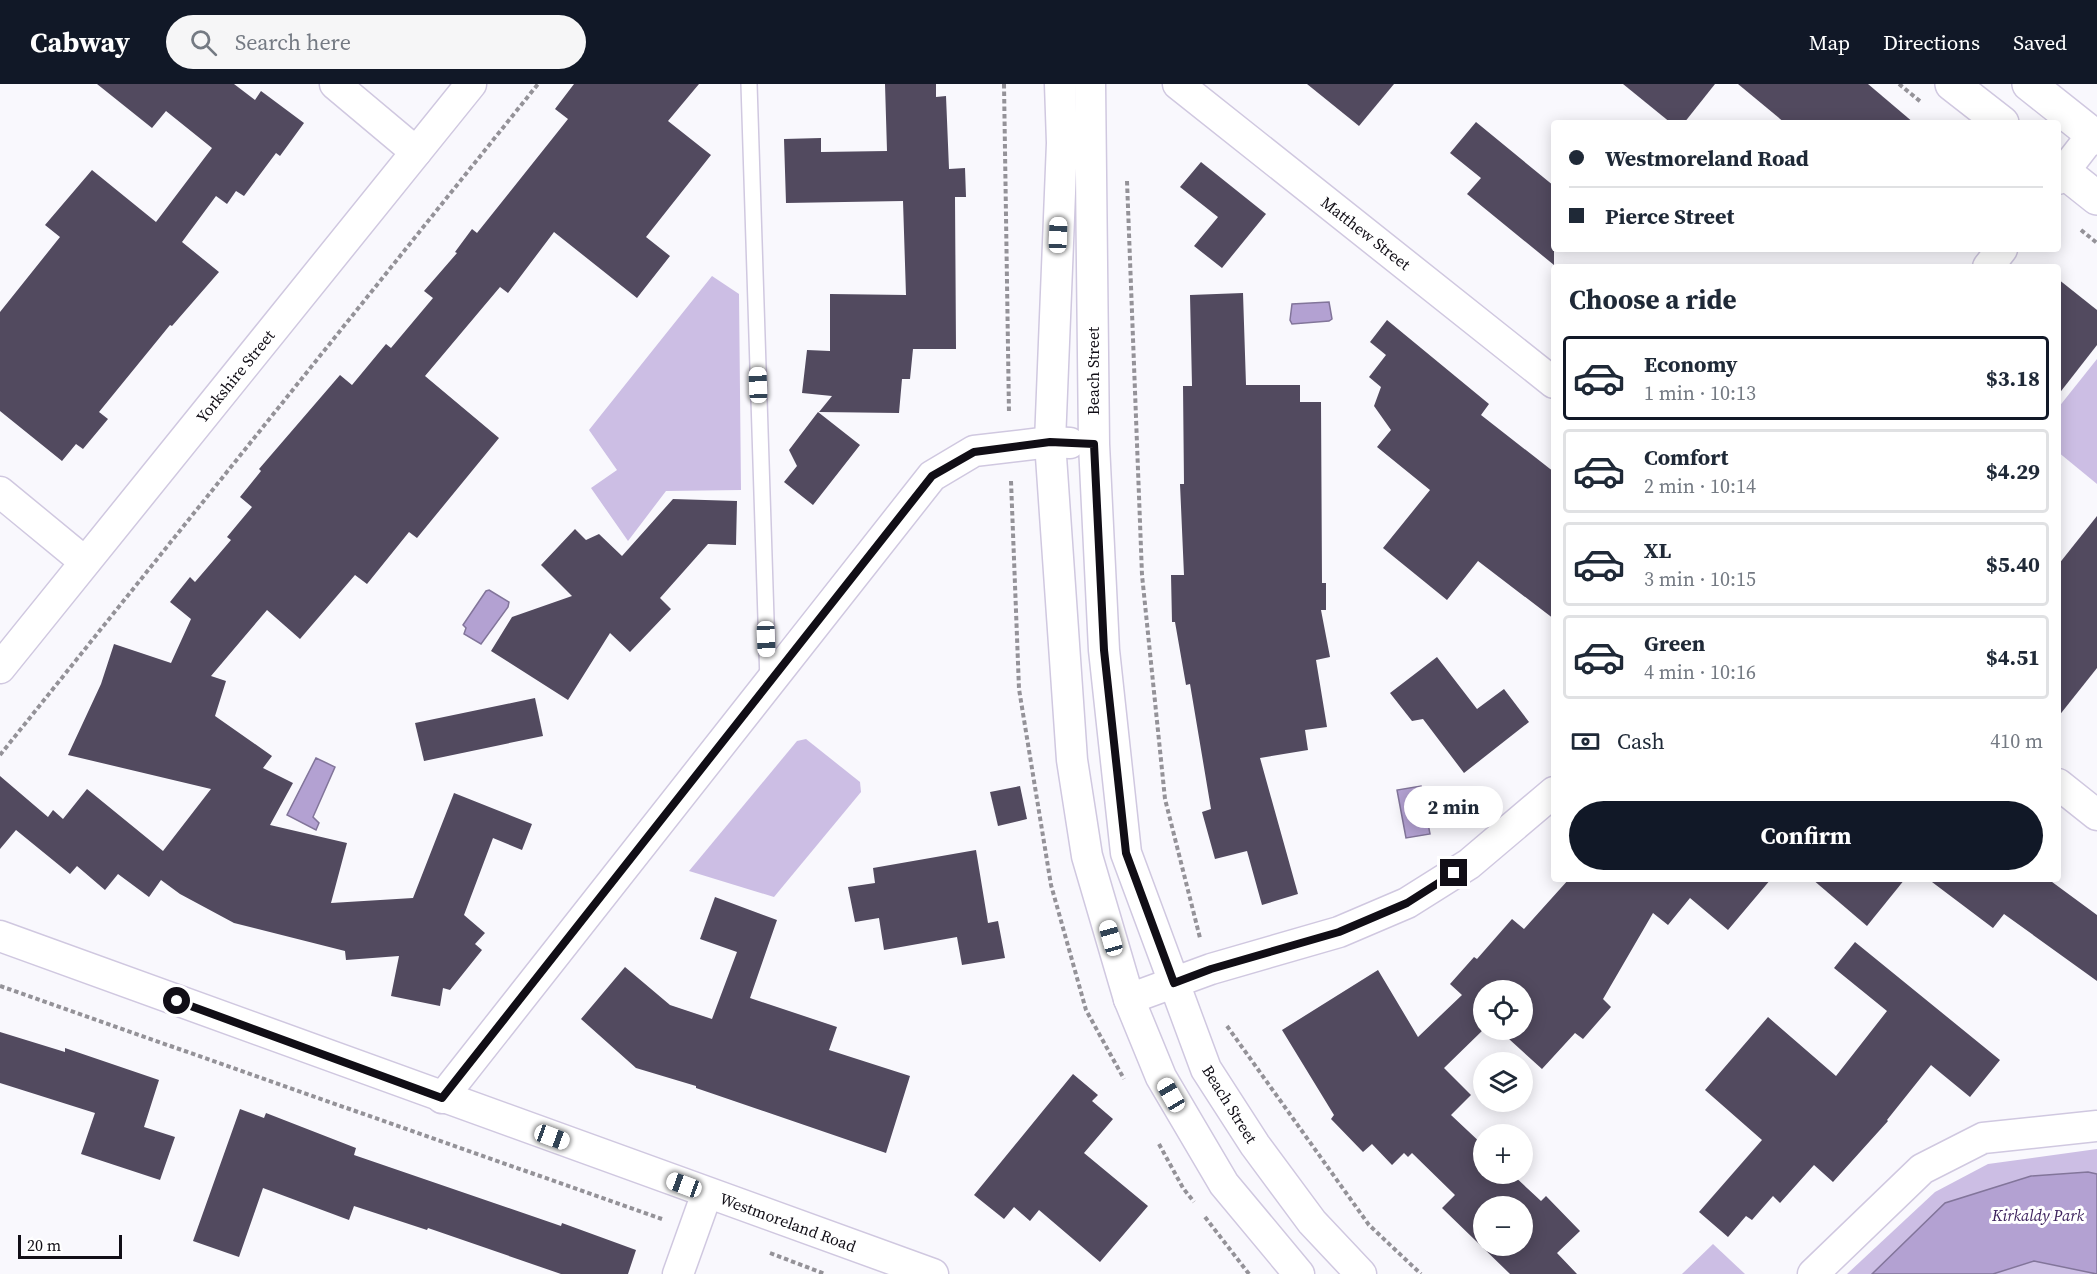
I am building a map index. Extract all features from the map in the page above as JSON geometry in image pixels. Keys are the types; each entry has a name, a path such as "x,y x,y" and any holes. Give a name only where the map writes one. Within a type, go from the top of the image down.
{"main road":[{"path":"1953,84 1998,120"},
{"path":"2029,84 2095,136"},
{"path":"2061,173 2097,198"}],"street":[{"path":"335,84 416,152"},
{"name":"Yorkshire Street","path":"0,668 471,84"},
{"path":"1060,84 1062,143 1050,442 1072,760 1087,856 1129,999 1161,1077 1224,1184 1299,1274"},
{"name":"Beach Street","path":"1090,84 1094,444 1104,650 1126,853 1206,1069 1255,1145 1312,1222 1361,1274"},
{"name":"Matthew Street","path":"1178,84 1551,381"},
{"path":"2061,171 2095,136"},
{"path":"1990,264 2000,252"},
{"path":"442,1098 932,476 974,452 1050,442 1094,444"},
{"path":"0,492 85,562"},
{"path":"2061,785 2097,814"},
{"path":"1129,999 1211,969 1339,932 1407,903 1469,864 1551,795"},
{"name":"Westmoreland Road","path":"0,936 933,1274"},
{"path":"1813,1274 1922,1169 1983,1138 2097,1126"},
{"path":"678,1274 706,1193"}],"lane":[{"path":"749,84 768,685"}],"path":[{"path":"0,755 538,84"},
{"path":"1004,84 1010,424"},
{"path":"1126,171 1142,575 1165,799 1203,947"},
{"path":"2073,223 2097,243"},
{"path":"0,986 669,1221"},
{"path":"1223,1016 1227,1026 1369,1225 1421,1274"},
{"path":"764,1251 825,1274"}],"green space":[{"path":"712,276 739,294 741,490 666,491 628,541 591,488 617,470 589,430"},
{"path":"2097,359 2097,484 2061,454 2061,404"},
{"path":"806,739 860,782 861,792 774,897 689,871 797,741"},
{"name":"Kirkaldy Park","path":"2097,1149 2097,1274 1847,1274 1935,1192 1988,1164"},
{"path":"1713,1244 1745,1274 1682,1274"}],"shaded area":[{"path":"1329,302 1332,319 1329,321 1292,324 1290,320 1292,304"},
{"path":"489,590 509,602 508,607 481,644 464,634 466,628 463,625 486,591"},
{"path":"316,758 335,767 313,817 319,823 316,830 287,815"},
{"path":"1421,786 1430,834 1406,838 1397,790"},
{"name":"Kirkaldy Park","path":"2088,1172 2097,1174 2097,1274 2034,1261 1993,1274 1872,1274 1945,1203 2031,1176"}],"building":[{"path":"97,84 234,84 255,100 261,91 304,123 280,156 276,153 244,196 236,191 227,204 216,196 182,242 219,272 172,326 170,325 99,412 108,419 83,449 76,444 62,461 0,411 0,312 60,237 45,225 92,170 156,222 212,148 166,111 152,128"},
{"path":"574,84 699,84 668,121 711,155 646,237 670,256 637,298 554,232 508,293 500,287 425,376 499,438 417,538 409,532 367,584 355,575 300,639 267,610 211,676 226,681 215,716 272,756 263,768 293,783 270,825 347,843 331,903 413,898 454,793 532,824 522,850 493,838 464,915 485,933 475,944 482,950 450,990 443,988 440,1006 391,996 399,956 346,960 345,951 234,923 180,894 161,880 149,897 118,874 105,890 77,866 70,874 16,830 0,849 0,776 48,817 53,810 63,819 87,789 163,851 211,789 68,755 101,684 114,644 171,663 191,619 170,602 190,577 195,582 231,540 227,537 252,507 240,497 261,471 259,469 340,375 352,385 386,344 391,348 433,298 424,291 457,253 455,252 472,229 477,233 568,119 555,109"},
{"path":"885,84 936,84 936,97 946,96 949,169 965,168 966,197 955,197 956,349 913,349 910,379 902,379 899,413 819,412 832,396 802,393 807,350 830,351 830,294 906,295 903,201 786,203 784,139 821,138 821,152 887,151"},
{"path":"1307,84 1394,84 1359,126"},
{"path":"1623,84 1715,84 1686,120 1667,120"},
{"path":"1738,84 1868,84 1910,120 1781,120"},
{"path":"1476,122 1551,184 1551,252 1554,252 1554,264 1467,194 1481,178 1450,153"},
{"path":"1201,162 1266,214 1222,268 1194,246 1218,217 1180,187"},
{"path":"2061,281 2097,310 2097,345 2061,391"},
{"path":"1243,293 1246,385 1300,385 1300,402 1321,402 1322,583 1326,583 1326,610 1321,610 1330,657 1316,660 1327,727 1305,730 1308,750 1260,758 1298,894 1262,905 1247,851 1215,859 1202,812 1211,809 1190,684 1186,685 1175,622 1172,622 1171,575 1184,575 1180,484 1184,484 1183,386 1192,386 1190,295"},
{"path":"1387,320 1489,404 1481,415 1551,470 1551,617 1478,561 1447,600 1383,548 1430,490 1377,447 1391,430 1374,406 1381,387 1369,377 1386,355 1370,342"},
{"path":"818,412 860,445 813,505 784,482 797,466 789,450"},
{"path":"673,499 737,501 736,545 708,544 660,598 671,609 630,652 610,633 568,700 491,651 512,617 572,596 541,565 575,529 586,540 599,534 622,556"},
{"path":"2097,516 2097,668 2061,713 2061,561"},
{"path":"1437,657 1477,709 1504,689 1529,722 1464,773 1423,719 1412,721 1390,693"},
{"path":"535,698 543,736 424,761 415,723"},
{"path":"1020,786 1027,819 998,826 990,792"},
{"path":"976,850 988,923 998,921 1005,958 962,965 957,937 884,950 879,918 855,922 848,887 875,883 873,868"},
{"path":"1566,882 1768,882 1728,930 1690,898 1668,925 1653,913 1603,999 1611,1007 1583,1039 1575,1033 1542,1069 1533,1061 1533,1052 1523,1052 1510,1040 1533,1040 1533,980 1473,980 1473,1040 1444,1068 1471,1095 1451,1115 1473,1136 1473,1184 1523,1184 1541,1201 1546,1196 1580,1231 1557,1253 1577,1274 1510,1274 1491,1256 1533,1256 1533,1196 1473,1196 1473,1238 1442,1208 1455,1195 1412,1153 1408,1157 1404,1153 1392,1165 1372,1144 1363,1152 1331,1119 1334,1115 1282,1030 1378,970 1418,1037 1462,995 1450,984 1474,957 1477,959 1512,919 1524,929"},
{"path":"1816,882 1903,882 1867,926"},
{"path":"1932,882 2052,882 2097,915 2097,981 2004,914 1993,928"},
{"path":"715,897 777,920 750,998 837,1027 829,1050 910,1076 886,1153 696,1088 696,1086 636,1068 581,1019 625,967 670,1005 712,1019 737,952 700,939"},
{"path":"1855,942 2000,1060 1970,1097 1931,1065 1888,1121 1833,1182 1814,1165 1780,1203 1773,1196 1752,1220 1746,1216 1728,1237 1699,1212 1762,1140 1705,1090 1768,1017 1836,1076 1887,1011 1834,968"},
{"path":"0,1032 65,1052 65,1048 159,1080 144,1127 175,1137 160,1180 81,1154 95,1113 0,1083"},
{"path":"1073,1074 1098,1095 1092,1101 1113,1119 1084,1153 1148,1206 1100,1262 1039,1210 1030,1221 1014,1207 1004,1219 974,1195"},
{"path":"240,1109 264,1118 266,1113 356,1148 354,1155 561,1226 562,1223 636,1250 628,1274 561,1274 428,1228 427,1230 354,1206 349,1220 263,1188 239,1257 193,1241"}],"route":[{"path":"177,1001 442,1098 932,476 974,452 1050,442 1094,444 1104,650 1126,853 1174,983 1211,969 1339,932 1407,903 1454,873"}]}
